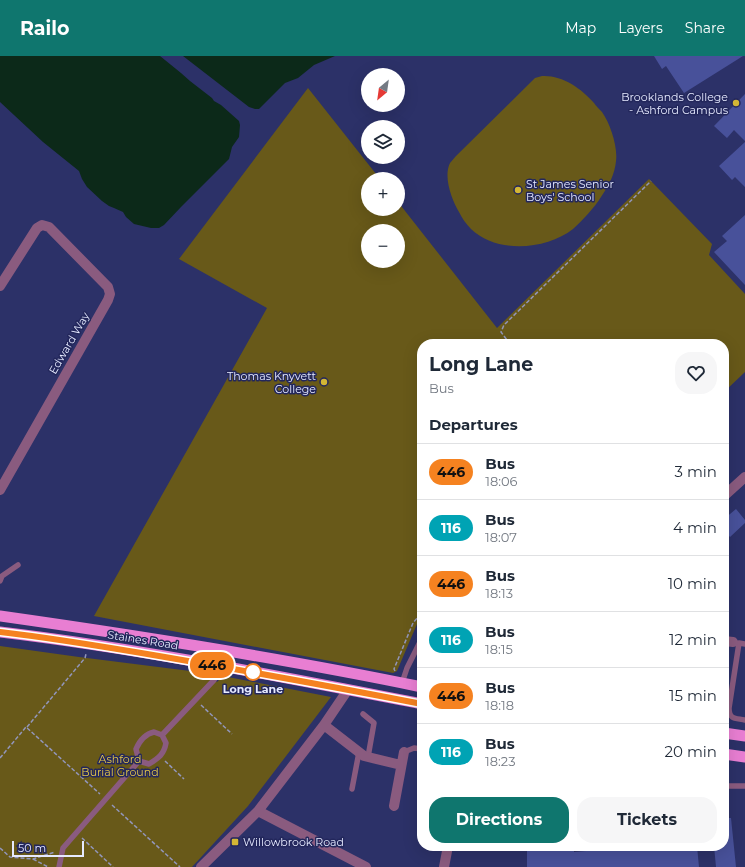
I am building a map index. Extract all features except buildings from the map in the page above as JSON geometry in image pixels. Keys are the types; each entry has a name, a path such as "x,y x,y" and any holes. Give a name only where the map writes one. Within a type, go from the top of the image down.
{"highway":[{"name":"Staines Road","path":"0,616 263,657 417,686"},
{"name":"Staines Road","path":"0,632 56,639 220,666 417,703"},
{"path":"729,734 745,736"},
{"path":"729,755 745,757"}],"street":[{"name":"Edward Way","path":"0,286 37,228 42,225 49,227 108,287 109,290 109,297 0,490"},
{"path":"729,491 745,476"},
{"path":"202,867 258,811 324,725 345,694 346,690"},
{"path":"324,725 364,754 401,765"},
{"path":"394,806 404,752"},
{"path":"258,811 366,867"},
{"path":"444,867 447,851"}],"lane":[{"path":"0,581 2,576 18,565"},
{"path":"745,644 739,643 729,713 730,716 734,718 745,720"},
{"path":"402,683 407,668 417,648"},
{"path":"162,735 214,680 219,674 220,666"},
{"path":"352,789 374,724 363,714"},
{"path":"154,732 158,732 162,735 166,742 164,752 155,761 149,764 139,761 136,749 142,738 149,733 154,732"},
{"path":"404,752 417,748"},
{"path":"59,867 63,848 139,761"},
{"path":"729,786 745,786"}],"path":[{"path":"506,339 501,332 504,325 651,181"},
{"path":"395,672 394,669 413,624 417,619"},
{"path":"0,758 85,658 86,651"},
{"path":"196,700 232,734"},
{"path":"26,728 180,867"},
{"path":"160,756 184,779"},
{"path":"76,833 114,867"},
{"path":"0,848 10,857 33,859 63,848"},
{"path":"33,859 48,867"}],"green space":[{"path":"542,76 557,78 571,84 589,97 602,112 615,142 616,155 614,171 609,185 604,193 573,229 562,236 536,245 508,246 482,237 467,225 456,207 449,188 447,175 448,169 450,163 456,156 535,78"},
{"name":"Thomas Knyvett College","path":"308,88 361,155 361,164 368,164 374,172 361,172 361,216 405,216 405,211 497,328 649,179 712,244 709,255 745,294 745,372 729,387 729,339 417,339 417,624 397,671 393,673 94,616 267,308 179,259"},
{"name":"Ashford Burial Ground","path":"0,646 206,673 217,682 223,676 331,697 248,806 192,867 0,867"}],"shaded area":[{"path":"0,56 160,56 239,121 239,137 232,147 229,159 164,225 159,228 151,228 134,224 123,212 102,201 87,187 79,171 43,142 0,102"},
{"path":"183,56 335,56 314,65 298,78 285,83 259,109 255,109 249,107"}],"bus line":[{"name":"446","path":"0,632 56,639 204,663 417,703"}],"place":[{"name":"Brooklands College - Ashford Campus","path":"736,103"},
{"name":"St James Senior Boys' School","path":"518,190"},
{"name":"Thomas Knyvett College","path":"324,382"},
{"name":"Long Lane","path":"253,672"},
{"name":"Willowbrook Road","path":"235,842"}]}
